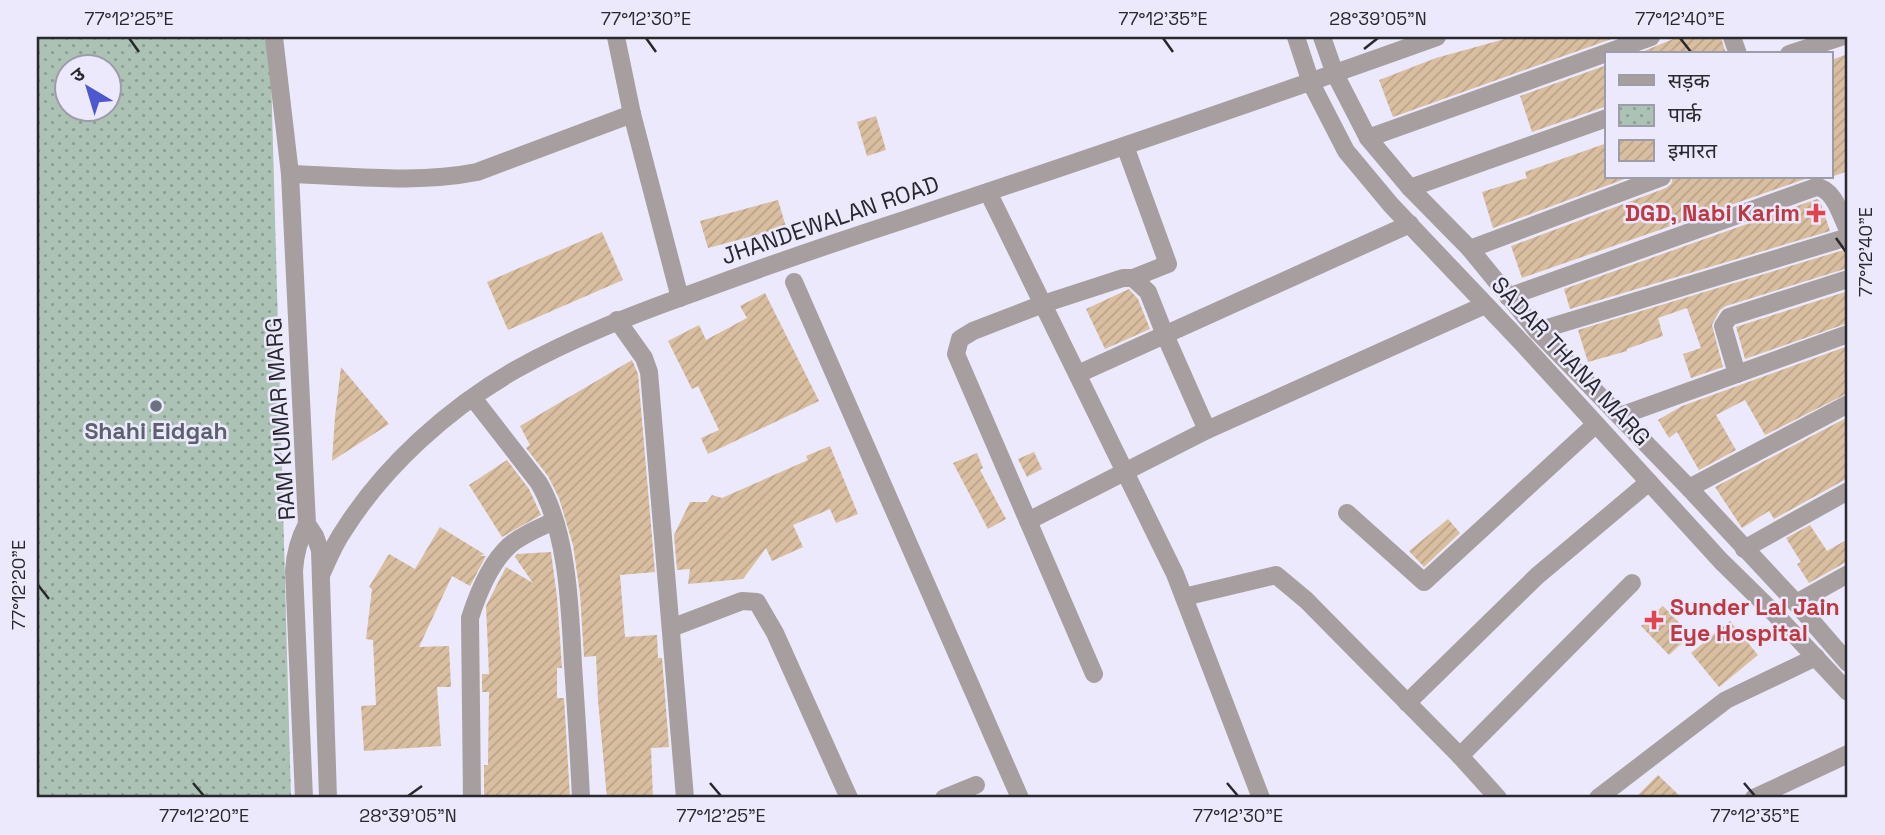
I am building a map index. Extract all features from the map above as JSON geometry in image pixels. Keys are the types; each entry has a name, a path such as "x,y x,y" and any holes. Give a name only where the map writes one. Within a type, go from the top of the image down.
{"street":[{"name":"RAM KUMAR MARG","path":"274,37 290,174 307,524 320,550 328,798"},
{"path":"615,37 632,114 680,298"},
{"name":"SADAR THANA MARG","path":"1296,37 1311,83 1346,151 1721,561 1846,685"},
{"name":"SADAR THANA MARG","path":"1322,37 1335,74 1368,138 1410,188 1470,249 1536,331 1689,488 1848,663"},
{"name":"JHANDEWALAN ROAD","path":"321,575 342,531 386,475 426,436 473,398 515,370 617,320 793,256 1311,83 1437,37"},
{"path":"1609,52 1651,37"},
{"path":"1795,52 1841,37"},
{"path":"1368,138 1605,53"},
{"path":"290,174 420,179 477,172 632,114"},
{"path":"1410,188 1605,119"},
{"path":"1094,674 956,354 960,339 973,331 1043,304 1123,278 1133,278 1168,264 1125,146"},
{"path":"1470,249 1659,178"},
{"path":"1508,297 1816,187 1822,182 1848,230"},
{"path":"988,192 1184,597 1261,798"},
{"path":"1078,374 1410,224"},
{"path":"1536,331 1848,237"},
{"path":"1133,278 1148,292 1164,335 1207,430"},
{"path":"1737,374 1723,326 1724,321 1729,317 1848,279"},
{"path":"794,282 1020,798"},
{"path":"1028,521 1207,430 1485,305"},
{"path":"617,320 644,358 649,372 685,798"},
{"path":"1620,416 1848,334"},
{"path":"473,398 539,483 548,499 554,521 568,587 581,798"},
{"path":"1689,488 1848,404"},
{"path":"1347,513 1424,582 1595,424"},
{"path":"1407,703 1536,576 1649,482"},
{"path":"1744,548 1848,491"},
{"path":"472,798 470,618 477,595 494,564 509,546 526,534 554,521"},
{"path":"304,798 294,571 300,536 307,524"},
{"path":"1796,603 1848,574"},
{"path":"1184,597 1276,575 1306,600 1498,798"},
{"path":"1460,756 1632,583"},
{"path":"671,628 742,601 757,603 775,633 849,798"},
{"path":"1598,798 1726,699 1816,657"},
{"path":"1754,798 1848,754"},
{"path":"944,798 976,785"}],"green space":[{"name":"Shahi Eidgah","path":"37,37 270,37 291,798 37,798"}],"building":[{"path":"1512,37 1617,37 1393,117 1379,80 1436,58"},
{"path":"1678,37 1721,37 1725,52 1642,52"},
{"path":"1848,54 1848,171 1832,177 1832,60"},
{"path":"1605,66 1605,107 1532,132 1520,96"},
{"path":"876,116 886,150 867,156 857,122"},
{"path":"1605,144 1605,178 1627,178 1493,228 1482,192 1527,178 1525,172"},
{"path":"1673,178 1808,178 1522,278 1511,246 1671,184"},
{"path":"1817,199 1830,231 1570,309 1564,289"},
{"path":"778,200 786,227 708,248 700,221"},
{"path":"602,232 623,280 508,330 487,282"},
{"path":"1847,249 1848,268 1720,310 1712,325 1723,367 1691,378 1683,354 1701,348 1687,308 1658,318 1663,336 1627,351 1588,362 1578,330"},
{"path":"1129,289 1138,299 1150,329 1105,349 1086,309"},
{"path":"1848,291 1848,323 1745,359 1736,327"},
{"path":"765,293 819,401 708,454 701,438 719,430 698,386 692,389 668,341 699,325 706,340 747,318 740,306"},
{"path":"1848,346 1848,393 1765,435 1745,400 1716,415 1736,450 1699,470 1677,432 1669,438 1658,420 1682,406"},
{"path":"632,360 638,374 655,572 620,575 625,637 657,635 658,658 662,658 669,747 651,748 653,798 607,798 596,656 584,657 580,594 573,545 559,498 548,476 526,448 530,445 520,426"},
{"path":"341,367 389,424 332,461 335,417"},
{"path":"1848,417 1848,478 1774,519 1769,511 1742,528 1715,487"},
{"path":"830,446 858,514 836,523 830,509 793,525 803,547 772,561 766,548 743,579 688,584 690,569 677,570 674,535 690,502 707,502 712,495 722,498 808,460 806,456"},
{"path":"1034,452 1042,469 1027,477 1018,459"},
{"path":"977,453 983,468 980,470 1006,519 988,529 953,463"},
{"path":"507,460 529,489 541,515 502,537 469,485"},
{"path":"1448,519 1460,533 1424,567 1409,551"},
{"path":"1810,525 1827,551 1848,539 1848,561 1809,583 1797,564 1801,562 1786,538"},
{"path":"440,527 484,554 480,556 486,556 470,586 452,576 419,647 449,646 451,687 437,687 441,746 364,751 361,706 376,705 373,640 366,639 372,589 369,587 389,554 415,569"},
{"path":"551,552 562,668 557,668 557,698 564,698 570,798 484,798 484,765 488,765 489,692 482,692 482,674 489,674 486,606 506,567 533,583 515,557 517,554"},
{"path":"1663,606 1691,635 1669,655 1641,626"},
{"path":"1730,621 1758,655 1719,687 1691,653"},
{"path":"1658,775 1682,798 1635,798"}],"place":[{"name":"DGD, Nabi Karim","path":"1816,213"},
{"name":"Shahi Eidgah","path":"156,406"},
{"name":"Sunder Lal Jain Eye Hospital","path":"1654,620"}]}
